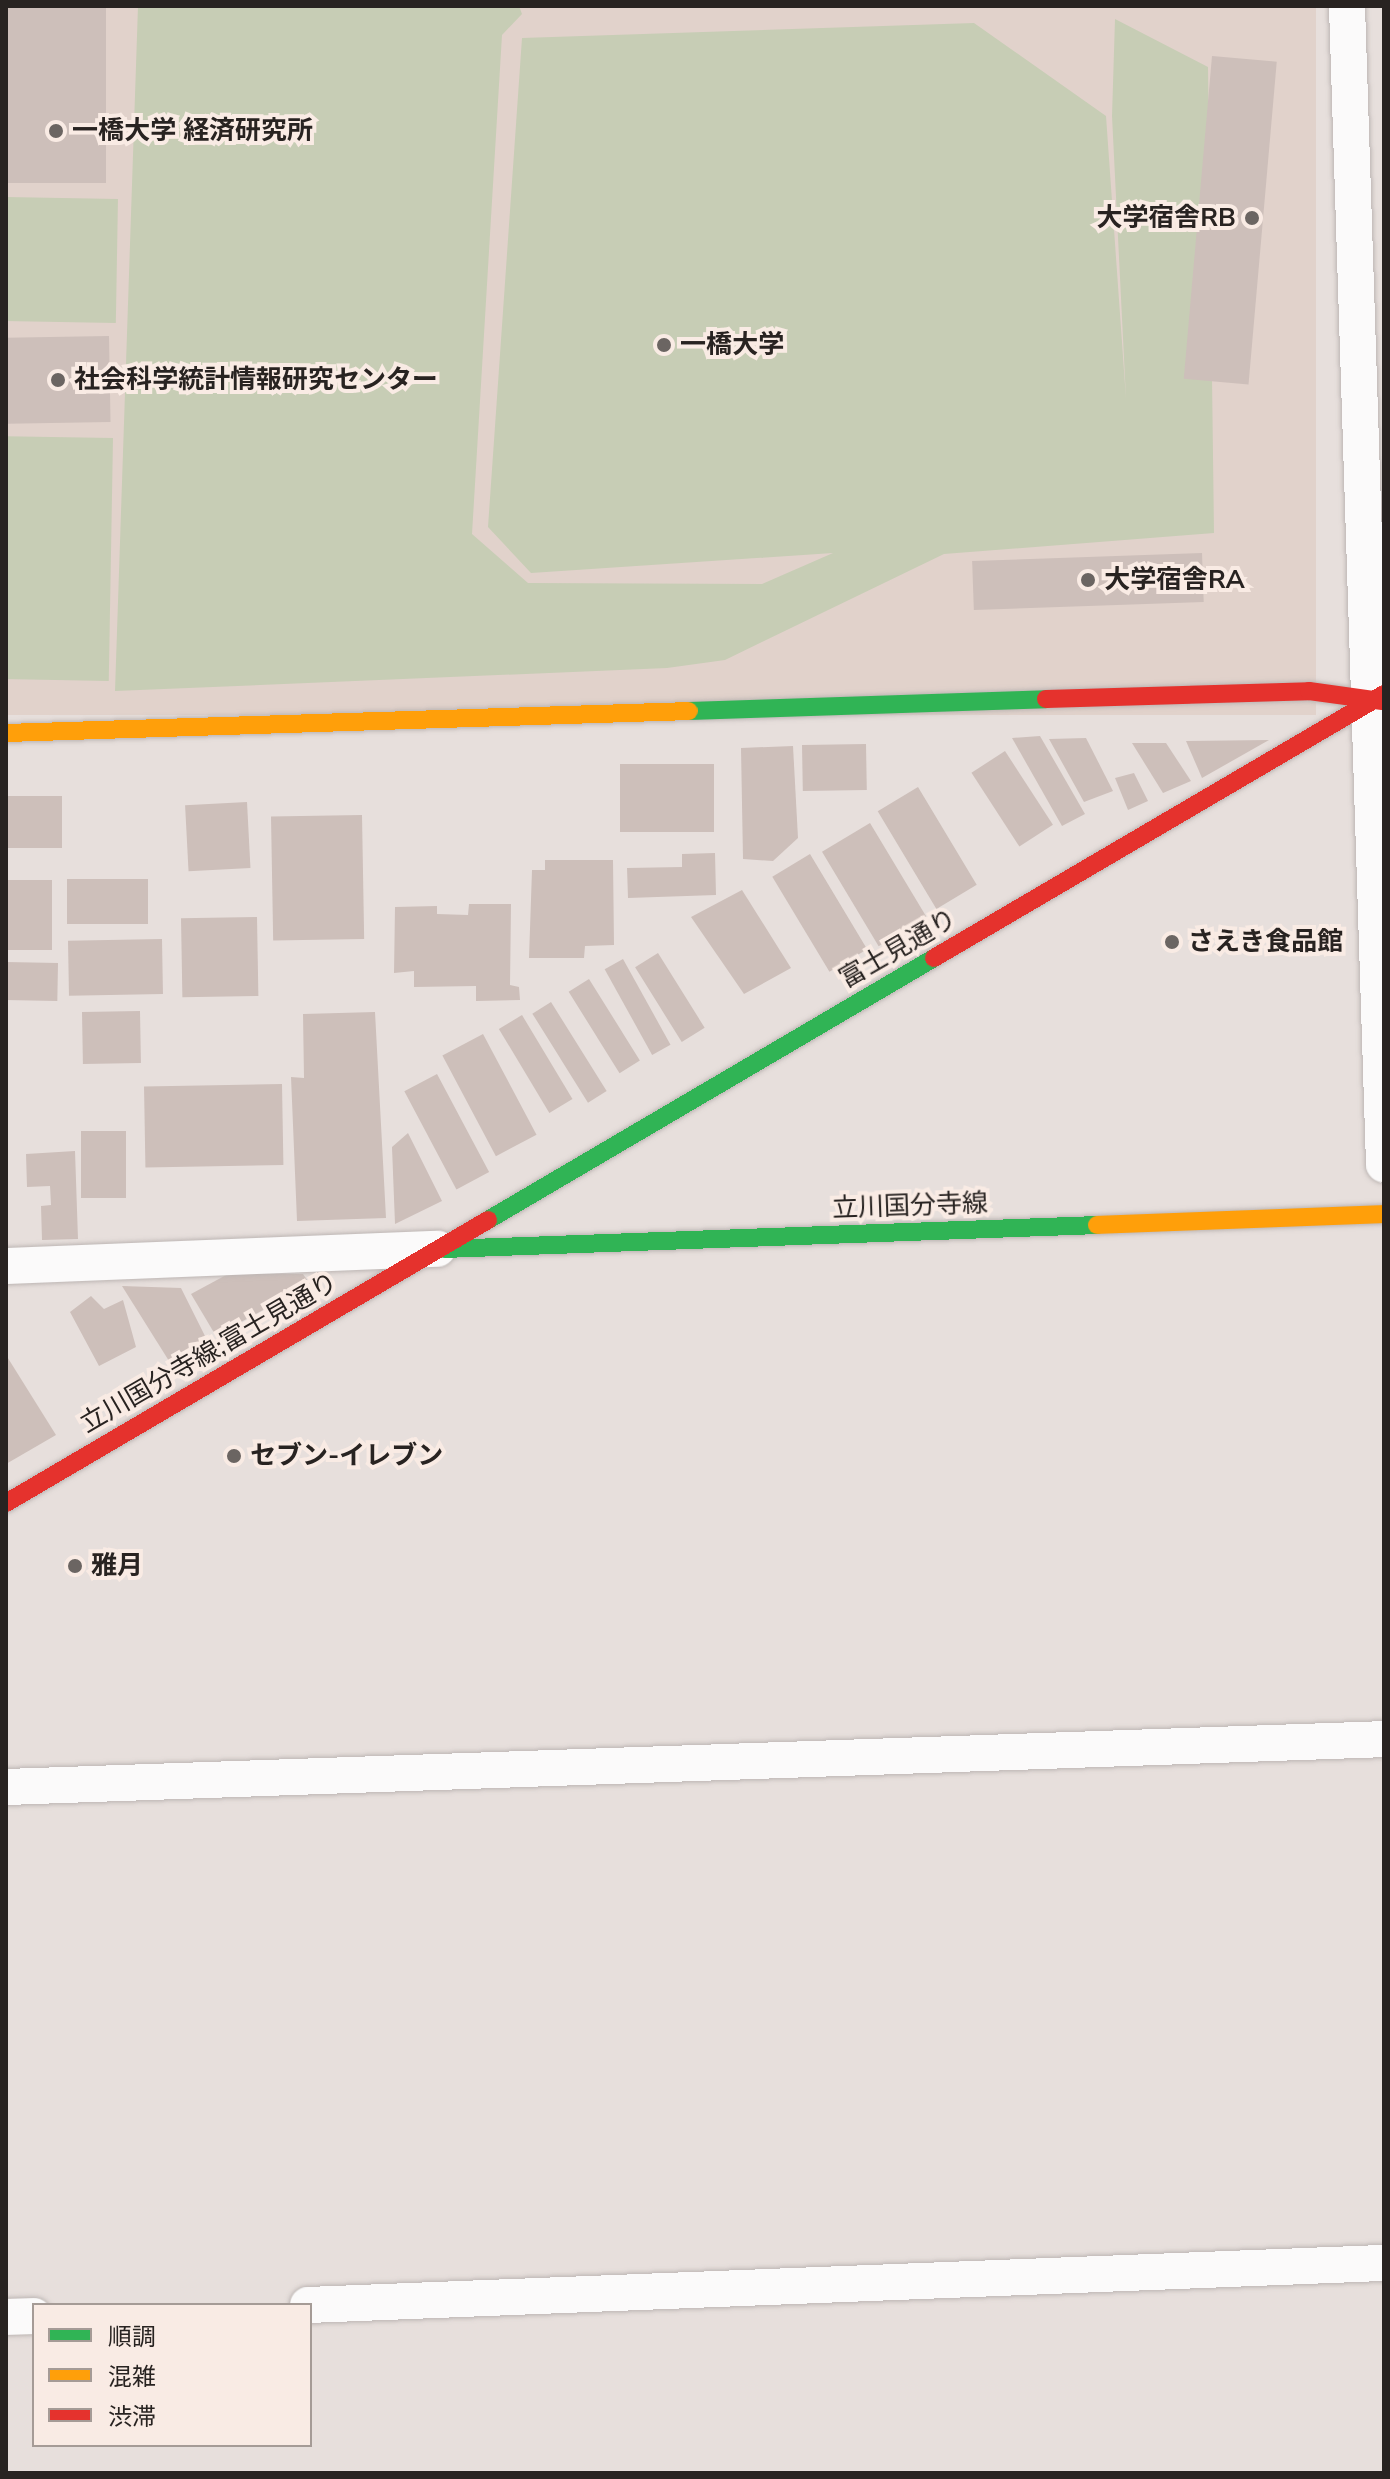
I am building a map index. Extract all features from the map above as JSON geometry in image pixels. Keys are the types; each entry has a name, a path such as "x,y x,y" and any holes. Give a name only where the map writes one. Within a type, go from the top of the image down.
{"street":[{"path":"1347,6 1370,277 1384,1164"},
{"path":"6,733 1309,691 1379,699"},
{"name":"富士見通り","path":"438,1249 1379,699"},
{"name":"立川国分寺線","path":"438,1249 1384,1214"},
{"path":"6,1266 438,1249"},
{"name":"立川国分寺線;富士見通り","path":"6,1503 438,1249"},
{"path":"6,1787 1384,1739"},
{"path":"312,2305 1384,2263"},
{"path":"6,2317 32,2316"}],"shaded area":[{"name":"一橋大学","path":"6,6 1316,6 1316,715 6,715"}],"green space":[{"name":"一橋大学","path":"138,6 519,6 522,14 502,35 472,534 528,583 762,584 833,553 531,573 488,527 522,38 974,23 1106,116 1126,399 1112,116 1115,19 1208,67 1214,533 944,554 725,660 667,668 115,691"},
{"path":"6,197 118,199 116,323 6,321"},
{"path":"6,436 113,438 109,681 6,679"}],"building":[{"name":"一橋大学 経済研究所","path":"6,6 106,6 106,183 6,183"},
{"name":"大学宿舎RB","path":"1212,56 1277,62 1249,384 1184,379"},
{"name":"社会科学統計情報研究センター","path":"109,336 111,422 8,424 6,338"},
{"name":"大学宿舎RA","path":"1202,553 1204,602 974,610 972,561"},
{"path":"1040,736 1085,814 1062,826 1012,738"},
{"path":"1086,738 1113,791 1084,802 1049,739"},
{"path":"1269,740 1202,778 1186,741"},
{"path":"1132,743 1166,743 1191,781 1163,793"},
{"path":"866,744 867,790 803,791 802,745"},
{"path":"793,746 798,838 773,861 743,859 741,748"},
{"path":"1005,751 1053,825 1019,847 971,773"},
{"path":"620,764 714,764 714,832 620,832"},
{"path":"1134,773 1148,801 1128,810 1115,778"},
{"path":"918,787 977,885 936,909 878,811"},
{"path":"6,796 62,796 62,848 6,848"},
{"path":"247,802 250,868 189,871 185,805"},
{"path":"362,815 364,939 273,941 271,817"},
{"path":"870,823 927,917 879,946 822,852"},
{"path":"715,853 716,895 628,898 627,868 682,867 682,854"},
{"path":"810,854 867,949 829,972 772,877"},
{"path":"545,860 613,860 614,945 585,946 584,958 529,958 532,870 545,870"},
{"path":"67,879 148,879 148,924 67,924"},
{"path":"6,880 52,880 52,950 6,950"},
{"path":"742,890 791,968 744,994 691,917"},
{"path":"469,904 511,904 510,985 519,987 520,1000 476,1001 476,986 414,987 414,971 394,973 395,907 437,906 437,914 468,915"},
{"path":"257,917 258,996 182,997 181,918"},
{"path":"162,939 163,994 69,996 68,941"},
{"path":"658,953 705,1028 682,1042 635,967"},
{"path":"623,959 671,1045 652,1055 605,969"},
{"path":"6,962 58,963 57,1001 6,1000"},
{"path":"589,979 640,1060 620,1073 569,992"},
{"path":"551,1002 607,1091 588,1103 532,1014"},
{"path":"140,1011 141,1063 83,1064 82,1012"},
{"path":"375,1012 386,1218 297,1221 291,1077 304,1078 303,1014"},
{"path":"522,1015 572,1099 549,1113 499,1029"},
{"path":"483,1034 537,1135 496,1156 442,1056"},
{"path":"437,1074 489,1172 456,1189 404,1091"},
{"path":"282,1084 283,1165 145,1167 144,1086"},
{"path":"81,1131 126,1131 126,1198 81,1198"},
{"path":"408,1133 442,1201 395,1224 392,1147"},
{"path":"75,1151 78,1239 42,1240 41,1206 51,1205 50,1186 27,1187 26,1154"},
{"path":"228,1274 303,1274 310,1284 216,1336 191,1294"},
{"path":"122,1286 181,1288 208,1342 169,1361"},
{"path":"91,1296 104,1309 123,1300 136,1347 99,1366 70,1312"},
{"path":"6,1355 56,1435 6,1464"}],"traffic: fast":[{"path":"689,711 1046,699"},
{"path":"488,1220 934,958"},
{"path":"444,1249 1097,1225"}],"traffic: slow":[{"path":"6,733 689,711"},
{"path":"1097,1225 1384,1214"}],"traffic: jam":[{"path":"1046,699 1309,691 1382,701"},
{"path":"934,958 1384,694"},
{"path":"6,1503 488,1220"}],"place":[{"name":"一橋大学 経済研究所","path":"56,131"},
{"name":"大学宿舎RB","path":"1252,218"},
{"name":"一橋大学","path":"664,345"},
{"name":"社会科学統計情報研究センター","path":"58,380"},
{"name":"大学宿舎RA","path":"1088,580"},
{"name":"さえき食品館","path":"1172,942"},
{"name":"セブン-イレブン","path":"234,1456"},
{"name":"雅月","path":"75,1566"}]}
